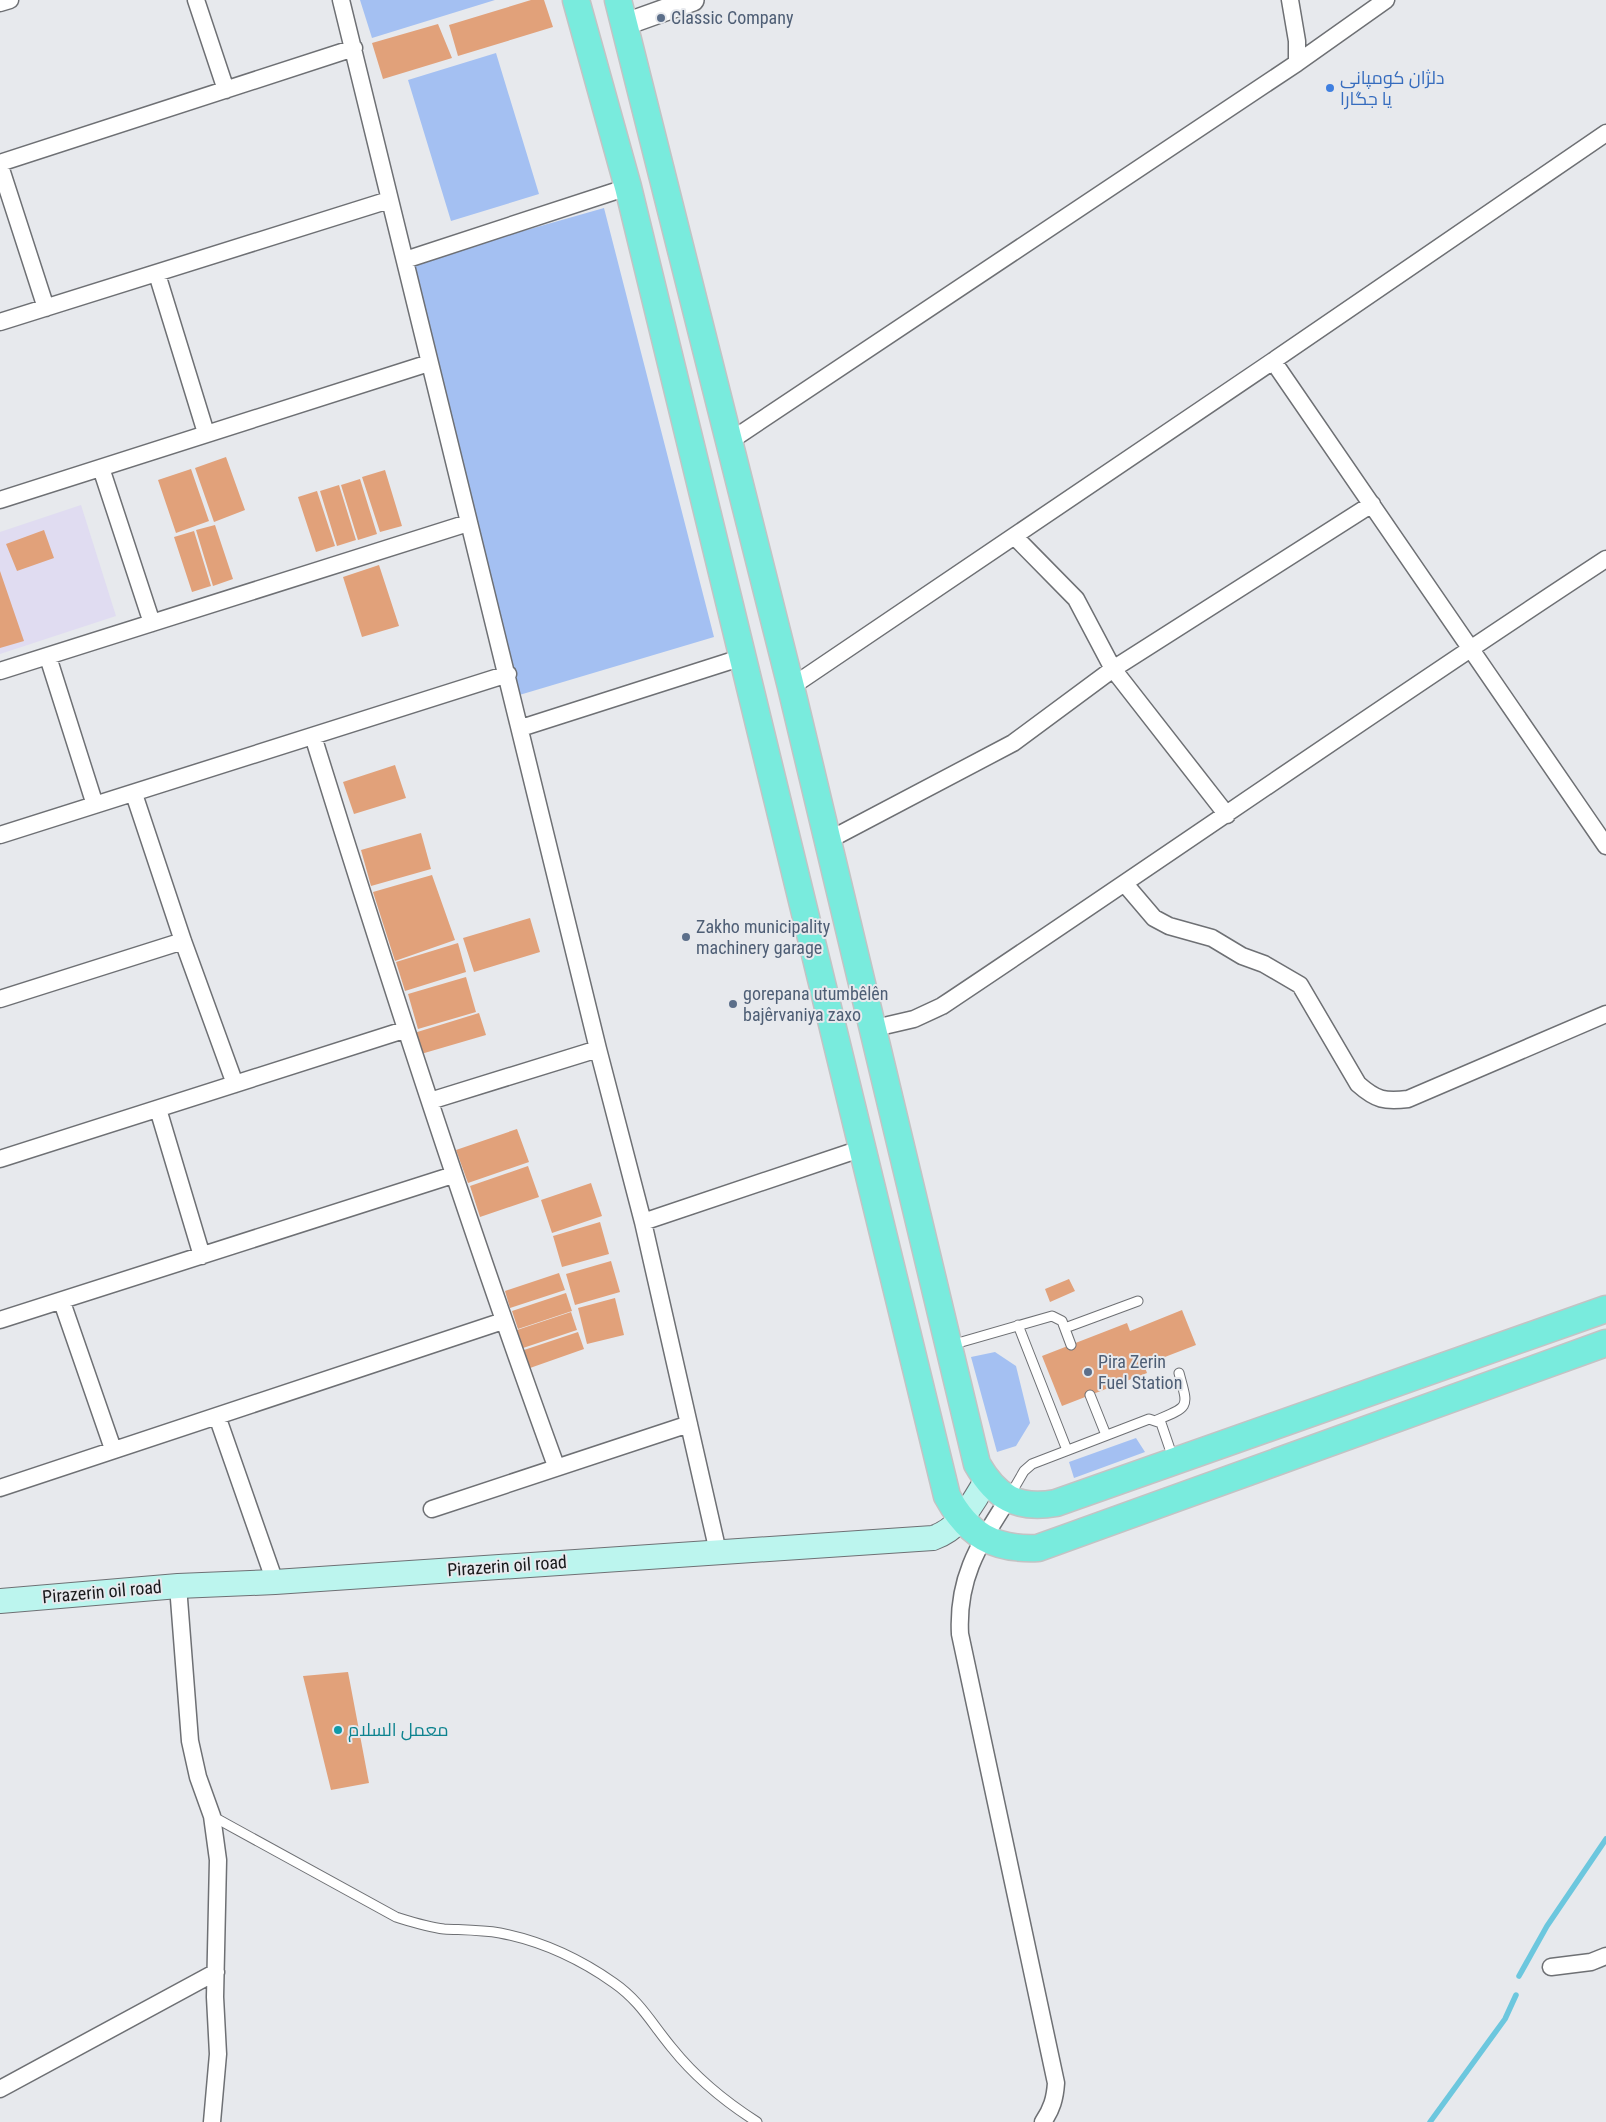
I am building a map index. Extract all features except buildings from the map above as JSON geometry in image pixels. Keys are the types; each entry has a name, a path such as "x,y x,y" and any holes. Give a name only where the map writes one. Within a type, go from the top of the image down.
{"main road":[{"path":"576,0 628,187 947,1496 961,1520 984,1538 1001,1546 1020,1549 1038,1548 1057,1543 1606,1343"},
{"path":"622,12 791,686 977,1464 986,1481 1008,1499 1024,1505 1040,1506 1056,1503 1606,1309"},
{"name":"Pirazerin oil road","path":"0,1601 178,1586 274,1582 933,1538 949,1531 961,1520 986,1481"}],"street":[{"path":"0,3 10,0"},
{"path":"196,0 226,90"},
{"path":"341,0 468,523 508,674 598,1049 643,1222 718,1552"},
{"path":"622,12 693,0"},
{"path":"1290,0 1297,41 1297,63"},
{"path":"730,441 1297,63 1386,0"},
{"path":"46,308 0,164 354,48"},
{"path":"791,686 1273,361 1606,133"},
{"path":"405,260 628,187"},
{"path":"0,322 389,200"},
{"path":"157,274 206,433"},
{"path":"1273,361 1606,846"},
{"path":"0,500 430,363"},
{"path":"101,468 152,623"},
{"path":"827,841 1013,743 1113,669 1372,504"},
{"path":"0,671 468,523"},
{"path":"1014,536 1076,599 1113,669 1227,814"},
{"path":"872,1029 914,1020 942,1006 1125,884 1471,647 1606,559"},
{"path":"48,657 95,805"},
{"path":"521,728 743,657"},
{"path":"0,835 508,674"},
{"path":"313,736 404,1030 430,1101 503,1321 556,1466"},
{"path":"134,794 183,941 235,1084"},
{"path":"1125,884 1144,909 1154,918 1169,926 1212,938 1242,956 1264,964 1300,985 1358,1084 1371,1096 1390,1101 1408,1099 1606,1014"},
{"path":"0,999 183,941"},
{"path":"0,1159 404,1030"},
{"path":"430,1101 598,1049"},
{"path":"158,1109 202,1256"},
{"path":"643,1222 863,1148"},
{"path":"0,1320 62,1302 453,1175"},
{"path":"62,1302 113,1449"},
{"path":"0,1488 503,1321"},
{"path":"217,1416 274,1582"},
{"path":"432,1509 556,1466 689,1424"},
{"path":"1008,1499 984,1538 962,1588 958,1611 960,1634 1056,2083 1055,2097 1043,2122"},
{"path":"178,1586 190,1742 198,1777 212,1816 218,1860 216,1972 218,2054 212,2122"},
{"path":"1551,1967 1591,1962 1606,1956"},
{"path":"0,2089 216,1972"}],"lane":[{"path":"1064,1328 1138,1300"},
{"path":"948,1346 1052,1316 1059,1318 1071,1345"},
{"path":"1018,1325 1067,1450"},
{"path":"1008,1499 1027,1467 1149,1419 1157,1420 1181,1410 1186,1401 1178,1373"},
{"path":"1090,1395 1106,1435"},
{"path":"1157,1420 1164,1427 1174,1461"},
{"path":"212,1816 396,1917 442,1928 499,1933 532,1941 562,1952 614,1983 635,2000 689,2069 712,2090 757,2122"}],"shaded area":[{"path":"360,0 495,0 372,38"},
{"path":"496,53 539,194 451,221 408,80"},
{"path":"604,208 714,637 516,696 404,265"},
{"path":"81,505 116,616 0,654 0,532"},
{"path":"995,1352 1016,1366 1030,1423 1016,1446 997,1452 971,1357"},
{"path":"1136,1438 1145,1452 1074,1478 1069,1462"}],"waterway":[{"path":"1519,1976 1547,1926 1606,1839"},
{"path":"1430,2122 1505,2019 1516,1995"}],"place":[{"name":"Classic Company","path":"661,18"},
{"name":"دلژان کومپانی یا جگارا","path":"1330,88"},
{"name":"Zakho municipality machinery garage","path":"686,937"},
{"name":"gorepana utumbêlên bajêrvaniya zaxo","path":"733,1004"},
{"name":"Pira Zerin Fuel Station","path":"1088,1372"},
{"name":"معمل السلام","path":"338,1730"}]}
